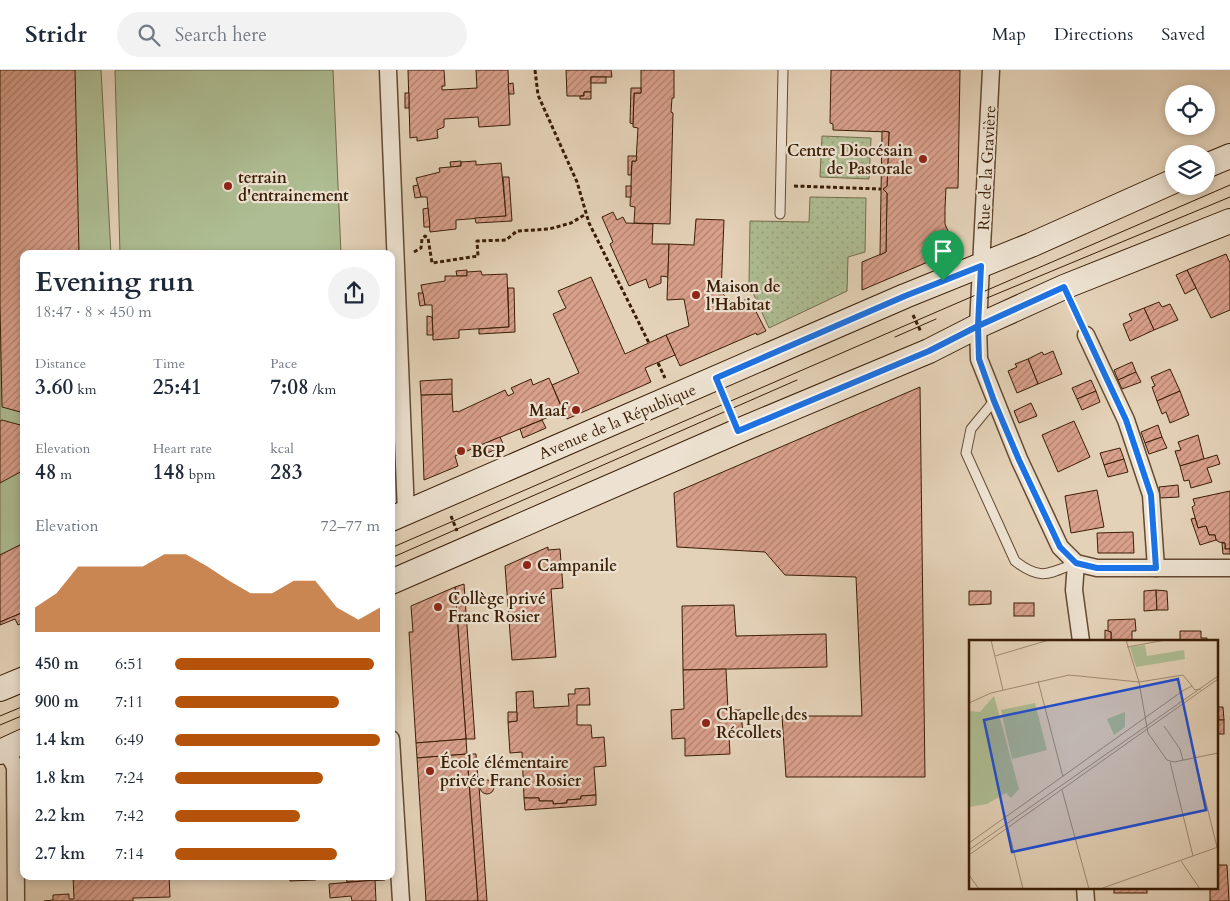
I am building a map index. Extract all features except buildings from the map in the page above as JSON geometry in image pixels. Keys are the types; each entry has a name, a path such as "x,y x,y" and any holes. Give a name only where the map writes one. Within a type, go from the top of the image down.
{"main road":[{"path":"1215,162 1230,156"},
{"name":"Avenue de la République","path":"399,516 1165,185"},
{"path":"395,580 738,431 929,351 978,326 1064,287 1230,221"},
{"path":"0,689 20,680"}],"street":[{"path":"388,70 393,250"},
{"name":"Rue de la Gravière","path":"981,266 991,70"},
{"path":"981,266 978,326 979,359 994,401 1019,460 1060,547 1076,563 1097,568 1230,568"},
{"path":"395,318 399,516"},
{"path":"1086,335 1126,420 1151,495 1156,568"},
{"path":"1076,563 1074,590 1081,640"},
{"path":"9,748 15,768 16,901"},
{"path":"395,804 401,901"},
{"path":"1085,888 1086,901"}],"lane":[{"path":"780,214 783,70"},
{"path":"994,401 971,429 966,453 1015,561 1030,572 1048,574 1076,563"}],"path":[{"path":"535,70 538,95 577,182 586,214 605,257 648,343"},
{"path":"781,186 881,189"},
{"path":"408,253 417,252 421,248 422,239 425,236 428,238 432,263 478,256 476,241 506,240 518,230 549,229 571,223 586,214"},
{"path":"1064,287 1086,335"},
{"path":"905,296 929,351"},
{"path":"716,378 738,431"},
{"path":"442,496 466,550"}],"green space":[{"path":"0,70 101,70 111,250 20,250 20,545 0,555"},
{"path":"115,70 333,70 341,250 120,250"},
{"path":"822,136 871,138 869,179 820,177"},
{"path":"810,197 866,198 865,252 848,257 847,291 769,328 749,284 750,221 809,222"}],"tram line":[{"path":"395,546 1230,185"},
{"path":"987,298 1230,197"},
{"path":"895,337 936,319"},
{"path":"395,556 797,380"},
{"path":"0,716 20,708"},
{"path":"0,725 20,717"}],"place":[{"name":"Centre Diocésain de Pastorale","path":"923,159"},
{"name":"terrain d'entrainement","path":"228,186"},
{"name":"Maison de l'Habitat","path":"696,295"},
{"name":"Maaf","path":"576,410"},
{"name":"BCP","path":"461,451"},
{"name":"Campanile","path":"527,565"},
{"name":"Collège privé Franc Rosier","path":"438,607"},
{"name":"Chapelle des Récollets","path":"706,723"},
{"name":"École élémentaire privée Franc Rosier","path":"430,771"}],"route":[{"path":"943,281 716,378 738,431 929,351 978,326 979,359 994,401 1019,460 1060,547 1076,563 1097,568 1156,568 1151,495 1126,420 1064,287 978,326 981,266 943,281"}]}
